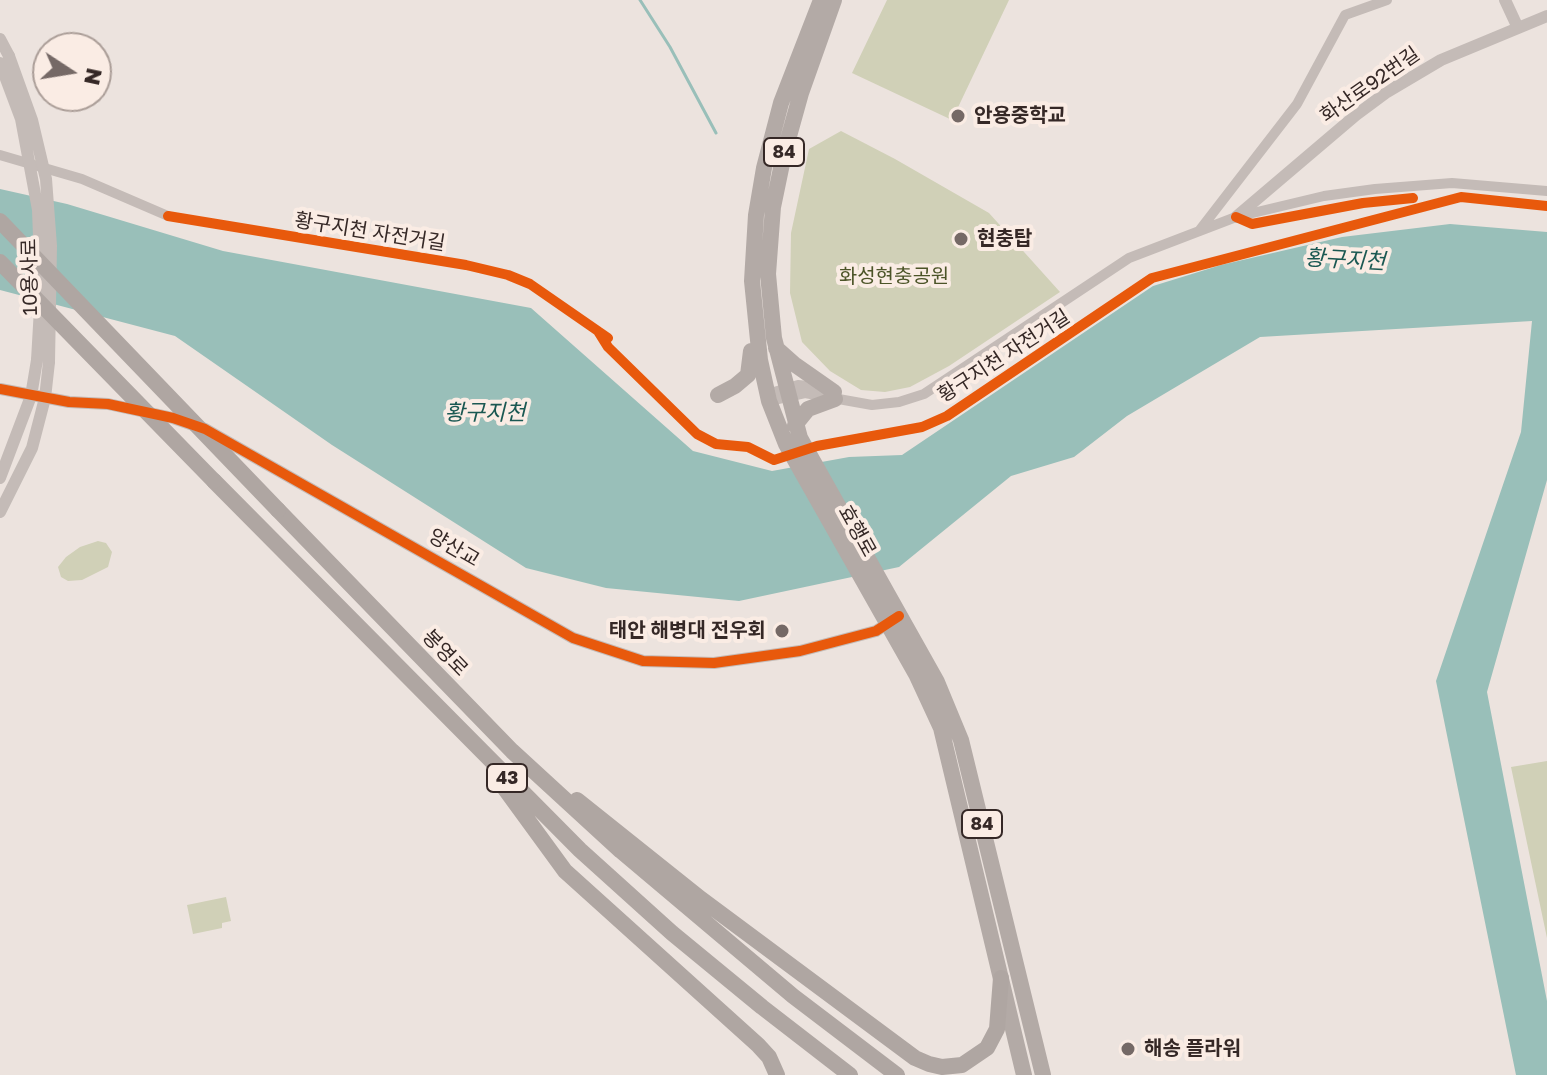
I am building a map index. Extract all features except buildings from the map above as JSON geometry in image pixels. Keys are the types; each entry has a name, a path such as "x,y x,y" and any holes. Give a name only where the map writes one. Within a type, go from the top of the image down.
{"highway":[{"name":"봉영로","path":"0,221 512,751 715,932 897,1075"},
{"name":"43","path":"0,262 468,739 591,860 672,933 850,1075"},
{"path":"468,739 565,871 758,1045 769,1057 777,1075"},
{"path":"560,795 584,803 701,899 915,1058 929,1064 942,1067 962,1065 987,1048 997,1029 1001,978"}],"main road":[{"name":"84","path":"794,436 775,343 768,274 773,207 821,0"},
{"name":"84","path":"834,0 781,103 764,168 756,215 755,331 768,398 794,436 893,620 942,694 961,740 1043,1075"},
{"path":"753,299 761,309 765,341 775,343 794,364 839,398"},
{"path":"718,395 748,375 751,338 755,331"},
{"path":"794,436 808,409 839,398"},
{"name":"84","path":"893,620 941,728 1024,1075"},
{"path":"916,674 917,666 923,666 937,692 942,694"}],"street":[{"path":"1199,231 1297,104 1345,15 1387,0"},
{"path":"1505,0 1518,28"},
{"name":"화산로92번길","path":"1236,217 1387,92 1441,60 1547,16"},
{"name":"10용사로","path":"0,39 5,60 29,111 46,179 51,246 43,361 45,398 29,455 0,512"},
{"path":"0,155 82,179 168,216"},
{"path":"768,398 786,392 805,393 872,405 899,402 924,394 1129,258 1236,217 1324,196 1375,189 1452,183 1547,191"},
{"name":"10용사로","path":"0,478 43,361"},
{"name":"양산교","path":"0,389 45,398 108,404 173,418 205,429 573,638 643,661 714,663 800,651 876,631 893,620"},
{"path":"12,449 24,446 29,455"},
{"path":"1013,1075 1020,1054"}],"green space":[{"path":"887,0 1009,0 952,120 852,73"},
{"name":"화성현충공원","path":"841,131 989,213 1060,292 949,366 910,387 885,392 861,390 830,371 802,342 790,293 791,233 809,149"},
{"path":"98,541 106,543 112,552 108,567 82,580 68,581 61,577 58,567 66,557 80,547"},
{"path":"1547,761 1547,938 1511,767"},
{"path":"226,897 231,921 222,923 222,928 193,934 187,905"}],"water":[{"name":"황구지천","path":"0,189 67,204 223,251 531,308 693,451 772,471 849,457 902,455 1153,286 1221,265 1342,237 1450,224 1547,232 1547,480 1487,692 1547,1001 1547,1075 1516,1075 1436,681 1521,432 1532,321 1260,337 1127,416 1074,457 1011,476 899,567 739,601 606,588 526,568 332,445 175,336 0,290"}],"waterway":[{"path":"640,0 670,47 716,133"}],"cycle path":[{"name":"황구지천 자전거길","path":"598,331 608,347 697,434 716,444 748,447 774,460 817,446 922,427 947,416 1152,278 1461,197 1547,206"},
{"path":"1236,217 1252,224 1363,203 1413,198"},
{"name":"황구지천 자전거길","path":"168,216 466,265 508,275 530,284 608,338"},
{"path":"0,389 69,402 108,404 173,418 205,429 573,638 643,661 714,663 800,651 876,631 899,616"}],"place":[{"name":"안용중학교","path":"958,116"},
{"name":"현충탑","path":"961,239"},
{"name":"태안 해병대 전우회","path":"782,631"},
{"name":"해송 플라워","path":"1128,1049"}]}
